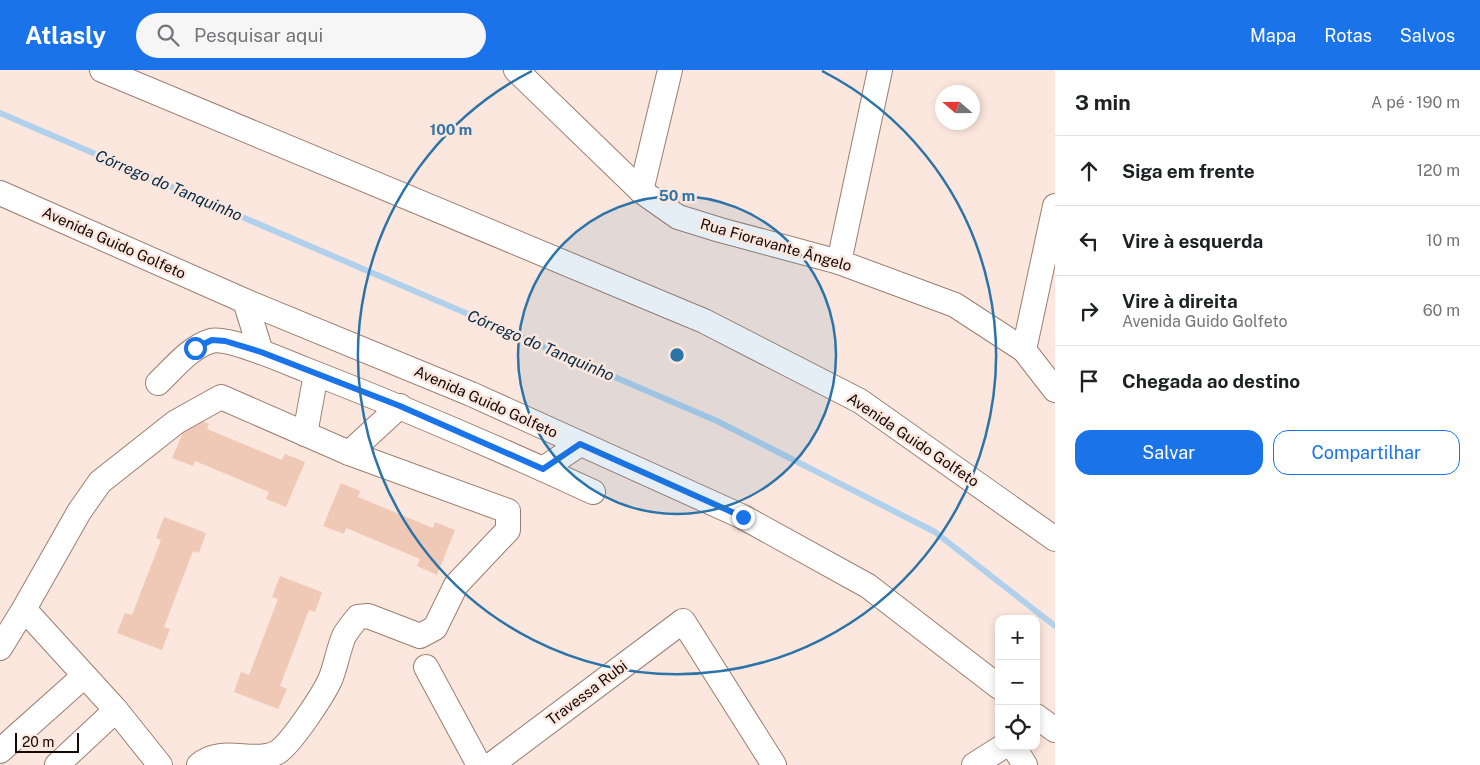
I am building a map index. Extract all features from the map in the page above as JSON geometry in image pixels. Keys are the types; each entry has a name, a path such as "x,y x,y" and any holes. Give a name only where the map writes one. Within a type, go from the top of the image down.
{"street":[{"name":"Avenida Guido Golfeto","path":"102,70 704,321 860,401 1055,539"},
{"name":"Rua Fioravante Ângelo","path":"516,70 641,191 678,217 839,262 955,305 1024,350 1053,385"},
{"path":"641,191 670,70"},
{"path":"839,262 880,70"},
{"name":"Avenida Guido Golfeto","path":"0,193 245,301 471,394 743,517 868,586 995,684"},
{"path":"1024,350 1055,206"},
{"path":"245,301 261,352"},
{"path":"158,383 195,348 212,340 225,341 261,352 400,406 593,492"},
{"path":"305,434 316,374"},
{"path":"0,648 80,512 100,482 176,422 221,398 349,454 508,511 508,530 456,585 435,628 420,636 368,616 358,617 345,635 330,680 297,732 277,752 261,756 220,756 199,765"},
{"path":"349,454 400,406"},
{"path":"543,469 580,444"},
{"path":"24,609 116,710 160,765"},
{"name":"Travessa Rubi","path":"491,765 684,621 774,765"},
{"path":"426,667 479,765"},
{"path":"0,751 84,676"},
{"path":"57,765 116,710"},
{"path":"974,765 998,750"},
{"path":"1016,750 1025,765"}],"building":[{"path":"190,416 209,424 207,429 282,460 285,454 305,462 286,507 266,499 269,492 195,461 193,466 172,458"},
{"path":"341,483 360,491 358,497 433,528 435,522 455,530 437,575 417,566 420,559 346,528 344,534 323,526"},
{"path":"164,517 206,533 199,553 193,551 164,627 170,629 162,650 117,633 125,613 132,615 161,540 156,538"},
{"path":"280,576 322,592 315,612 309,610 280,686 287,689 278,709 234,692 241,672 249,675 278,599 272,597"}],"waterway":[{"name":"Córrego do Tanquinho","path":"0,113 717,421 935,532 1055,626"}],"route":[{"path":"195,348 212,340 225,341 261,352 400,406 543,469 580,444 743,517"}]}
